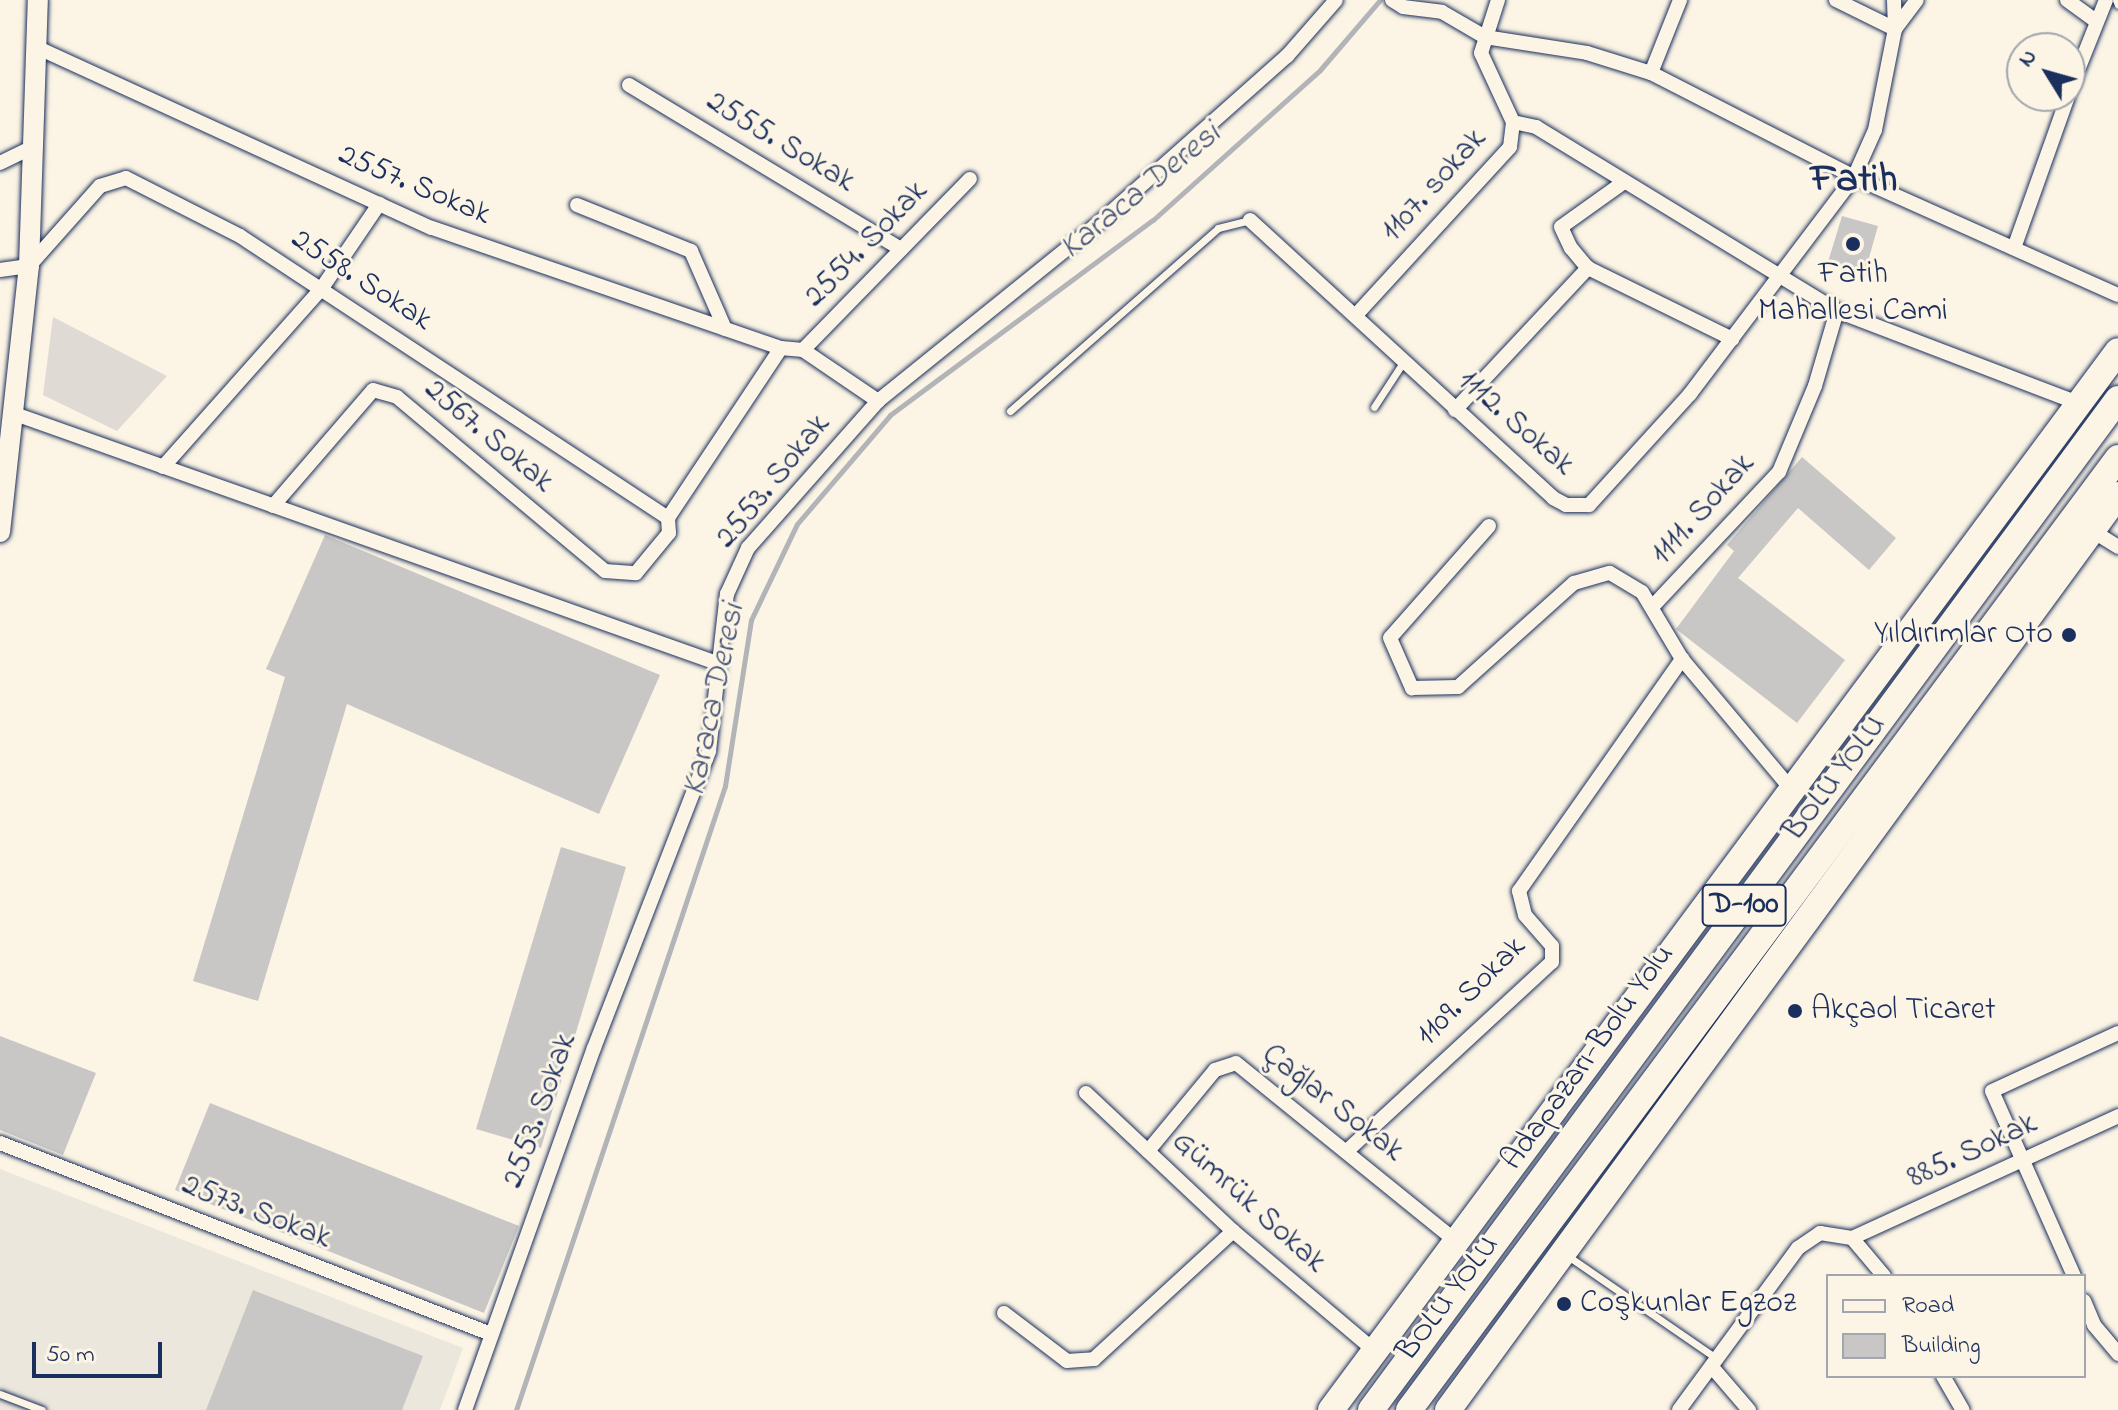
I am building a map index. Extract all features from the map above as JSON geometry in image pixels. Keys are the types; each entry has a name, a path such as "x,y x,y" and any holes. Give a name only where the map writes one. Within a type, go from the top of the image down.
{"highway":[{"path":"1331,1410 2114,357"},
{"name":"Adapazarı-Bolu Yolu","path":"1371,1410 2118,399"},
{"name":"BOLU YOLU","path":"1409,1410 2118,458"},
{"path":"1448,1410 1566,1254 2118,495"}],"main road":[{"path":"1,522 29,266 38,0"}],"street":[{"name":"2553. Sokak","path":"465,1410 594,1048 709,751 727,594 748,548 878,401 1101,221 1287,56 1336,0"},
{"path":"1485,37 1498,0"},
{"path":"1651,73 1680,0"},
{"path":"1836,0 1895,29"},
{"path":"1894,0 1895,29"},
{"path":"1895,29 1917,0"},
{"path":"2067,0 2095,20"},
{"path":"2086,45 2106,0"},
{"path":"1398,4 1442,12 1485,37 1587,53 1651,73 1854,177 2118,295"},
{"name":"1112. Sokak","path":"1250,220 1553,498 1566,505 1589,505 1661,430 1854,177 1875,130 1895,29"},
{"name":"1107. sokak","path":"1356,315 1510,147 1513,122 1482,61 1485,37"},
{"name":"2557. Sokak","path":"36,47 432,228 781,348"},
{"name":"2555. Sokak","path":"629,85 901,249"},
{"path":"2014,248 2062,112"},
{"path":"1513,122 1536,127 1837,311 2081,404"},
{"path":"0,163 33,147"},
{"name":"2558. Sokak","path":"29,266 100,186 126,178 240,236 668,518"},
{"name":"2554. Sokak","path":"803,350 970,179"},
{"path":"1624,182 1561,227 1588,268 1732,339"},
{"path":"163,467 322,288 379,204"},
{"path":"577,205 691,251 725,329"},
{"path":"0,270 29,266"},
{"path":"1455,410 1588,268"},
{"name":"1111. Sokak","path":"1653,606 1779,472 1815,386 1837,311"},
{"name":"2554. Sokak","path":"781,348 803,350 878,401"},
{"path":"668,518 781,348"},
{"name":"2567. Sokak","path":"273,506 373,390 397,397 605,571 636,573 669,533 668,518"},
{"path":"15,414 717,663"},
{"path":"1489,526 1390,638 1412,688 1458,687 1574,583 1610,573 1653,606 1682,659 1791,789"},
{"path":"2091,530 2117,544"},
{"name":"1109. Sokak","path":"1348,1150 1552,962 1552,946 1525,915 1519,891 1682,659"},
{"path":"2073,1274 2026,1158 1992,1091 2118,1033"},
{"name":"Çağlar Sokak","path":"1148,1151 1215,1070 1231,1062 1348,1150 1456,1241"},
{"name":"Gümrük Sokak","path":"1086,1093 1233,1231 1375,1351"},
{"name":"885. Sokak","path":"1852,1238 2118,1116"},
{"name":"2573. Sokak","path":"0,1143 491,1334"},
{"path":"1004,1313 1067,1361 1094,1359 1233,1231"},
{"path":"1679,1410 1798,1248 1820,1233 1852,1238 1882,1274"},
{"path":"2086,1306 2094,1325 2118,1354"},
{"path":"1715,1363 1749,1410"},
{"path":"1944,1378 1963,1410"}],"lane":[{"path":"1010,411 1218,228 1250,220"},
{"path":"1374,407 1404,361"},
{"path":"1566,1254 1715,1363"},
{"path":"0,1394 42,1410"}],"shaded area":[{"path":"53,317 167,376 117,431 43,395"},
{"path":"0,1169 463,1348 440,1410 0,1410"}],"building":[{"name":"Fatih Mahallesi Cami","path":"1842,216 1878,226 1865,272 1828,262"},
{"path":"1802,457 1896,538 1869,570 1798,508 1738,578 1845,660 1797,723 1676,629 1734,551 1727,545"},
{"path":"325,535 660,675 599,814 347,704 258,1001 193,981 285,677 266,669"},
{"path":"561,847 626,867 541,1148 476,1129"},
{"path":"0,1036 96,1073 63,1155 0,1130"},
{"path":"210,1103 519,1226 484,1313 175,1190"},
{"path":"253,1290 423,1356 402,1410 206,1410"}],"waterway":[{"name":"Karaca Deresi","path":"516,1410 725,786 751,620 797,524 890,415 1153,220 1320,70 1380,0"}],"place":[{"name":"Fatih Mahallesi Cami","path":"1853,244"},
{"name":"Yıldırımlar Oto","path":"2069,635"},
{"name":"Akçaol Ticaret","path":"1795,1011"},
{"name":"Coşkunlar Egzoz","path":"1564,1304"}],"district":[{"name":"Fatih","path":"1854,181"}]}
